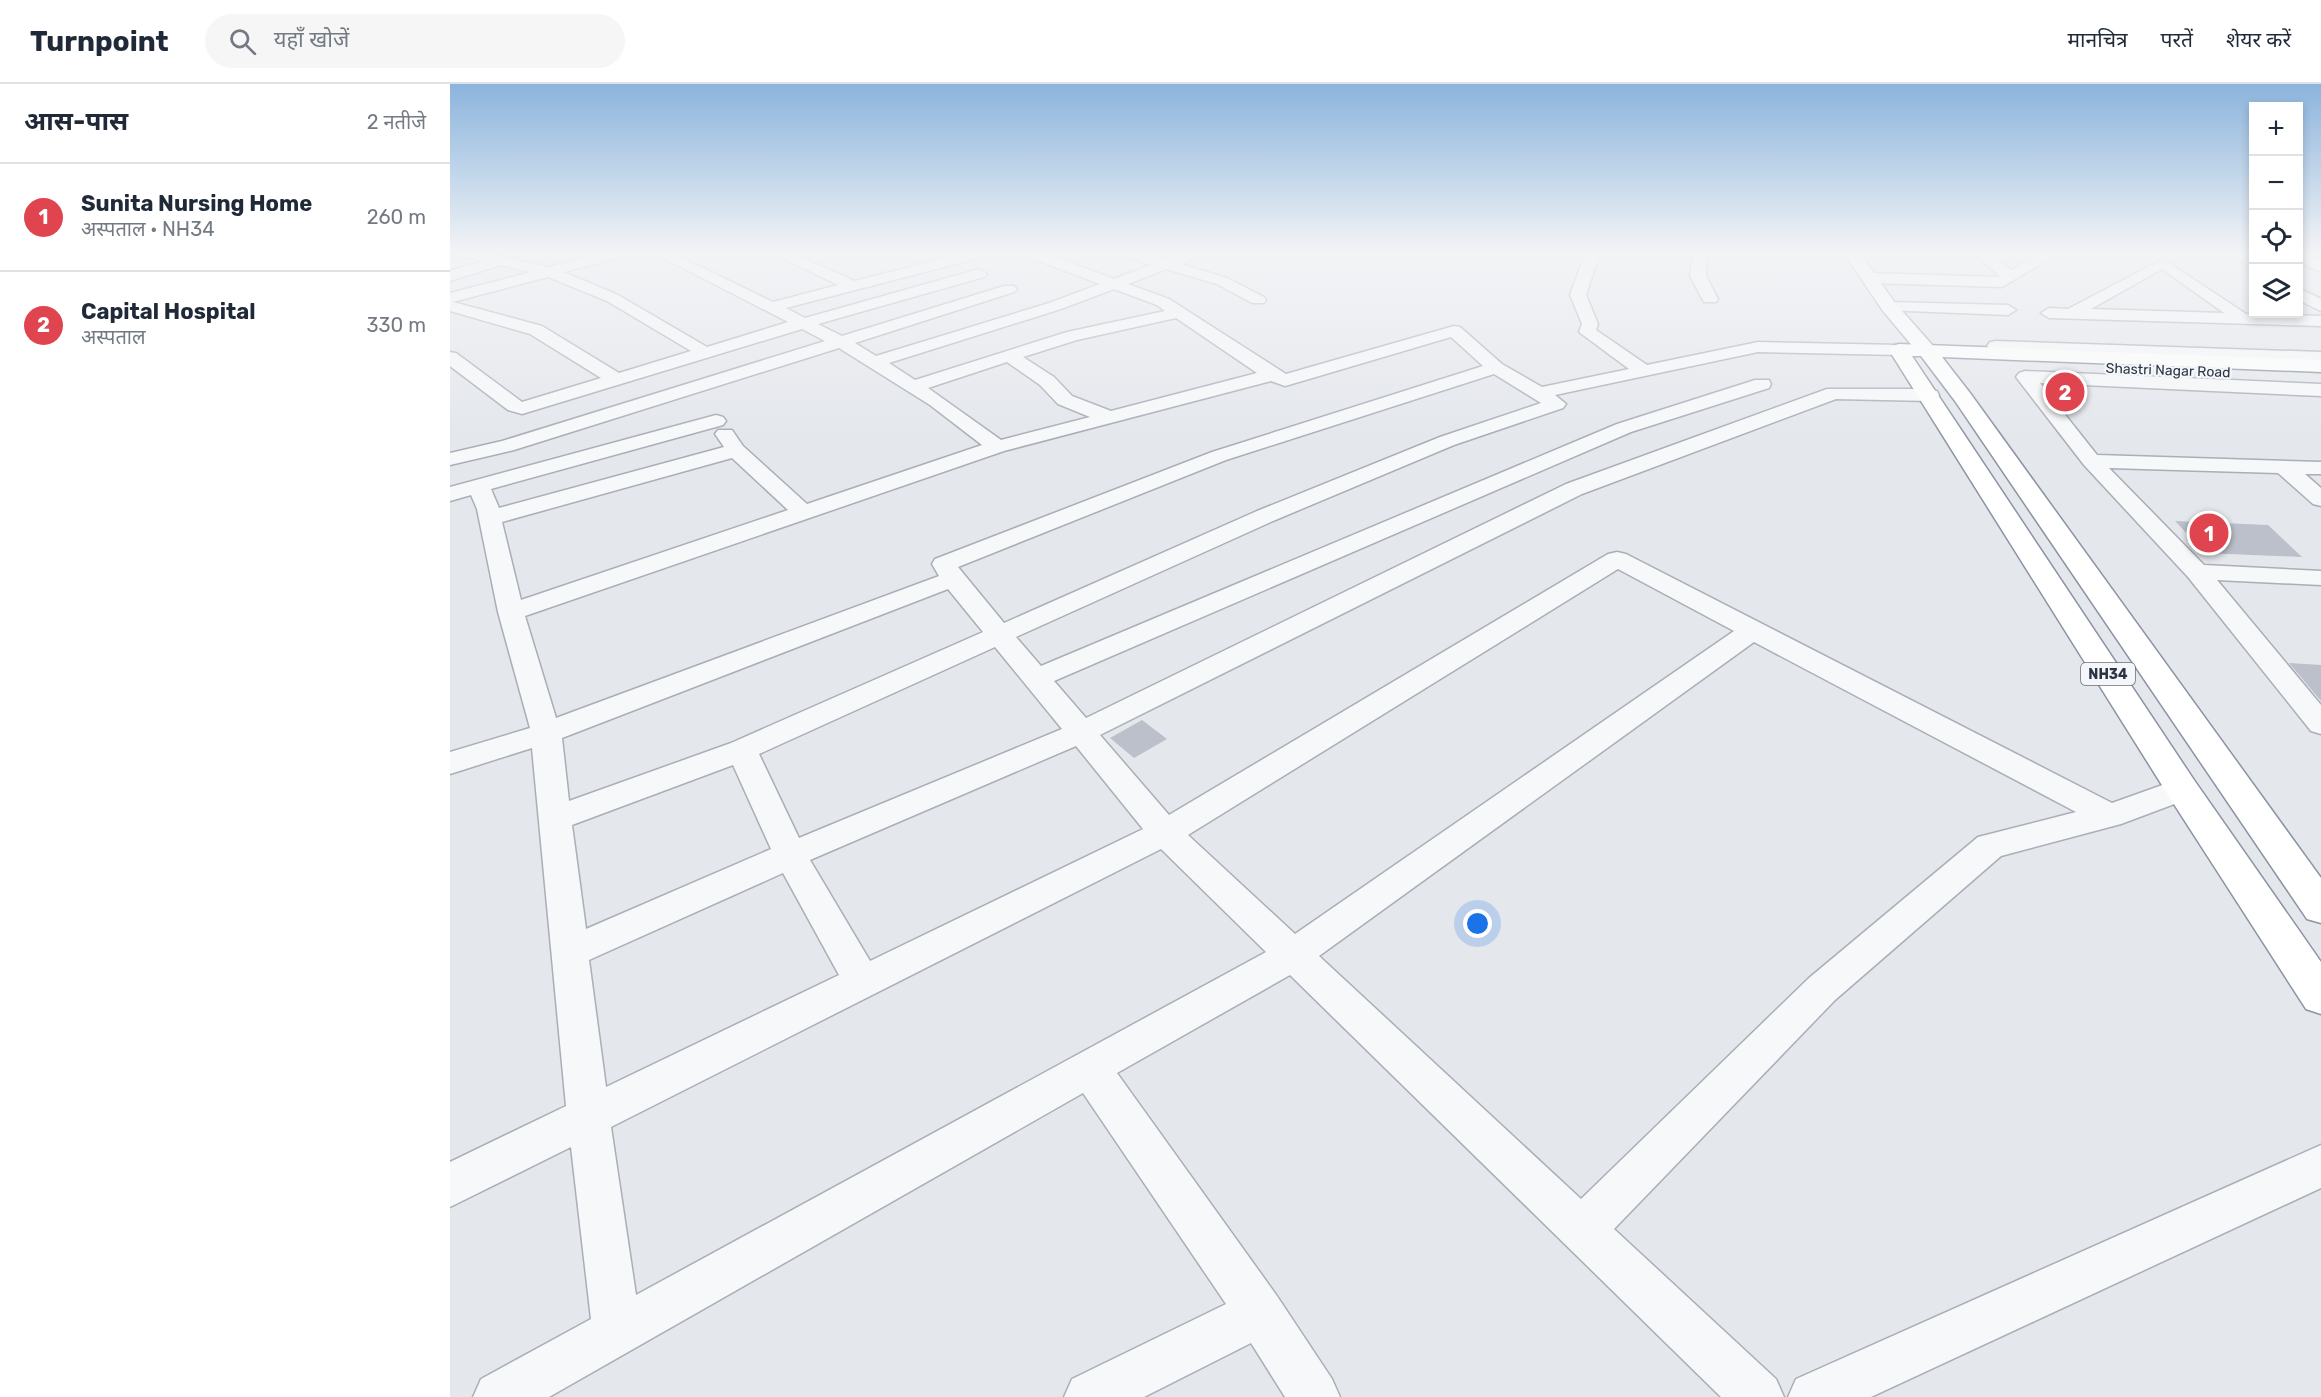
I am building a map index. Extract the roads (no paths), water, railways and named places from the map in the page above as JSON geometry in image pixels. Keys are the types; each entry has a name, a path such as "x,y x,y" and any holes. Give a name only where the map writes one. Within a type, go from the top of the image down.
{"main road":[{"path":"1892,313 1910,351"},
{"name":"Shastri Nagar Road","path":"1910,351 2009,360 2321,375"},
{"name":"NH34","path":"1910,351 1930,395 1978,471 2182,789 2321,996"},
{"name":"NH34","path":"1910,351 2016,473 2321,908"},
{"path":"2009,360 2321,366"},
{"path":"1978,471 2016,473"},
{"path":"2032,555 2075,557"},
{"path":"2097,656 2147,659"}],"street":[{"path":"476,313 536,330 617,380"},
{"path":"642,313 704,352"},
{"path":"785,313 843,343 914,386 997,447"},
{"path":"450,357 514,406 522,408 839,313"},
{"path":"450,459 507,446 934,313"},
{"path":"875,363 1032,313"},
{"path":"914,386 1073,336 1178,313"},
{"path":"555,819 742,750 1344,483 1447,441 1556,404 1496,368 1454,331 1285,380 1272,375 1179,313"},
{"path":"1586,313 1590,324 1587,332 1644,371"},
{"path":"1956,313 1968,317 2009,360 2091,461 2197,572 2321,724"},
{"path":"2055,313 2321,321"},
{"path":"2235,313 2243,319"},
{"path":"1539,393 1758,347 1910,351"},
{"path":"1008,355 1047,381 1065,400 1111,418"},
{"path":"2009,360 2321,357"},
{"path":"2009,360 2321,390"},
{"path":"1496,368 1219,456 944,564 953,579 1165,832 1758,1397"},
{"path":"450,377 469,371"},
{"path":"511,612 997,447 1272,375"},
{"path":"1036,678 1624,428 1762,384"},
{"path":"685,392 716,421 736,450 803,512"},
{"path":"570,952 790,855 1082,732 1574,489 1834,393 1930,395"},
{"path":"450,494 716,421"},
{"path":"450,440 476,433"},
{"path":"490,518 736,450"},
{"path":"2091,461 2321,468"},
{"path":"2284,467 2321,499"},
{"path":"478,487 490,518 511,612 546,733 588,1115 617,1333"},
{"path":"450,1185 1165,832 1617,559 2110,816"},
{"path":"2197,572 2321,578"},
{"path":"450,763 546,733 953,579"},
{"path":"499,1397 1293,955 1753,630"},
{"path":"742,750 790,855 862,981"},
{"path":"1582,1230 1821,990 1990,846 2110,816 2182,789"},
{"path":"1090,1069 1260,1313 1314,1397"},
{"path":"1814,1397 2321,1166"},
{"path":"1090,1397 1260,1313"}],"place":[{"name":"Capital Hospital","path":"2065,392"},
{"name":"Sunita Nursing Home","path":"2209,533"}]}
